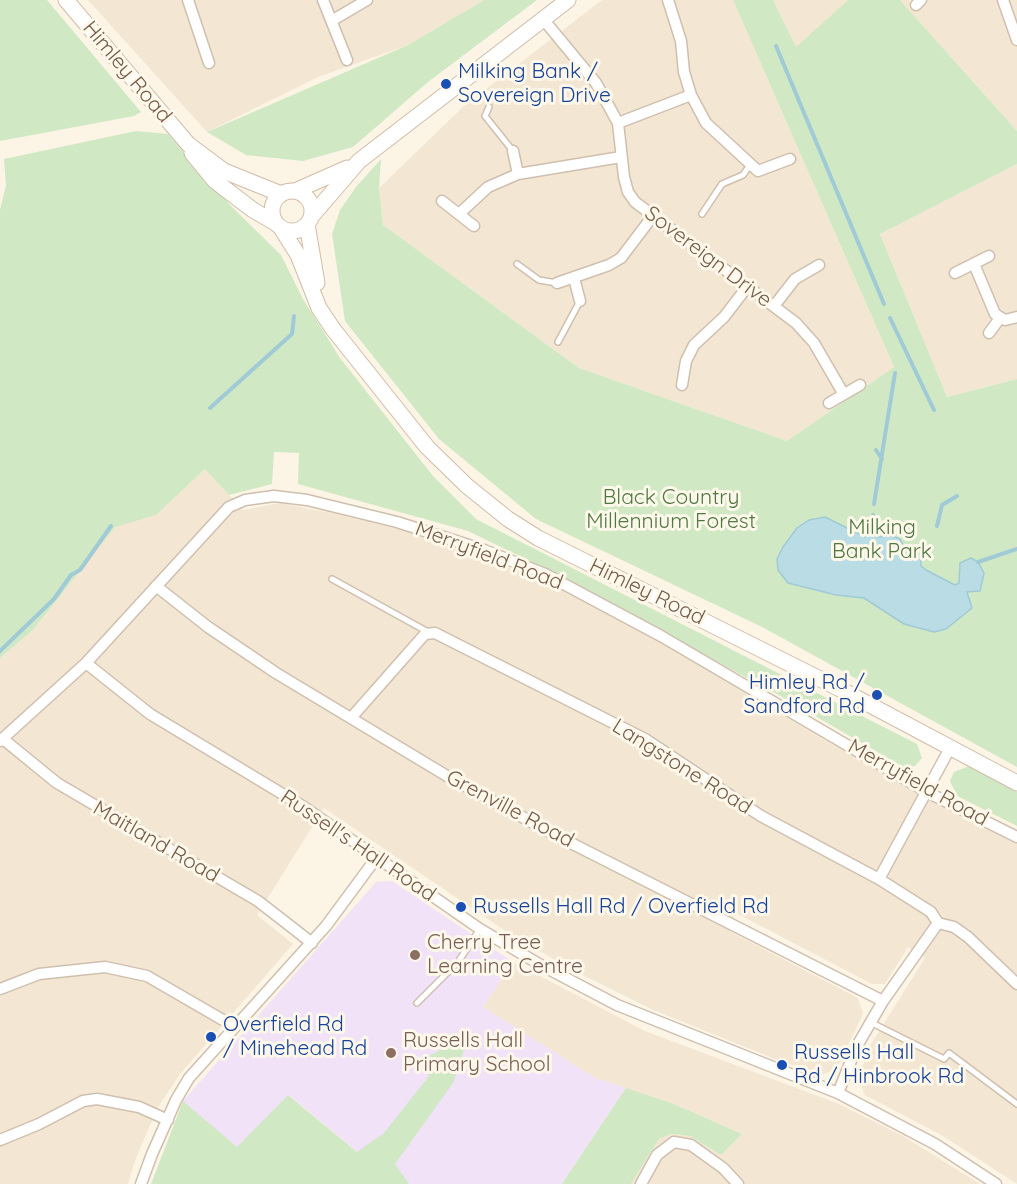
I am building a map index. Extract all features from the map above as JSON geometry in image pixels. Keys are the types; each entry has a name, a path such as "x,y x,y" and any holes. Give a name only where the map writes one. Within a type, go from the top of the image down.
{"main road":[{"name":"Himley Road","path":"66,0 188,144 224,171 288,193"},
{"path":"359,161 309,221 294,231 279,226 273,218 273,206 288,193 317,183 359,161 568,0"},
{"name":"Himley Road","path":"188,144 195,158 214,180 253,210 279,226 298,255 319,308 333,329 427,447 467,486 508,519 538,538 840,689 1017,783"},
{"path":"288,193 309,200 309,221"},
{"name":"Himley Road","path":"309,221 315,275 333,329"}],"street":[{"path":"188,0 210,63"},
{"path":"323,0 333,20 347,60"},
{"path":"333,20 367,0"},
{"path":"668,0 680,35 684,72 691,95 706,123 758,171 790,159"},
{"path":"1003,0 1017,40"},
{"name":"Sovereign Drive","path":"543,18 596,83 618,123 621,157 628,192 652,217 796,323 814,343 843,393"},
{"path":"618,123 691,95"},
{"path":"513,151 518,174"},
{"path":"459,214 488,187 518,174 621,157"},
{"path":"442,201 474,226"},
{"path":"556,283 621,258 652,217"},
{"path":"955,273 989,256"},
{"path":"974,264 995,314 1005,320 1017,317"},
{"path":"774,306 795,279 819,265"},
{"path":"574,278 580,301"},
{"path":"682,385 686,361 694,345 724,317 747,287"},
{"path":"989,333 1000,318"},
{"path":"829,403 860,385"},
{"name":"Merryfield Road","path":"1,740 86,663 213,520 229,507 246,500 274,496 307,500 397,522 484,550 545,574 661,636 927,792 1017,837"},
{"name":"Grenville Road","path":"156,586 208,627 447,776 559,837 883,1001"},
{"path":"351,718 425,634 429,633"},
{"name":"Langstone Road","path":"429,633 435,633 645,739 761,816 879,879 931,912 938,923 954,927 968,937 1017,984"},
{"name":"Russell's Hall Road","path":"86,663 150,714 303,807 480,929 617,1005 837,1092 935,1144 996,1184"},
{"name":"Maitland Road","path":"1,740 57,783 258,901 312,943"},
{"path":"879,879 951,748"},
{"path":"141,1184 168,1120 189,1078 312,943 377,857"},
{"path":"837,1092 856,1046 870,1022 938,923"},
{"path":"0,989 39,974 105,967 147,976 235,1027"},
{"path":"0,1140 39,1124 83,1101 97,1099 139,1107 168,1120"},
{"path":"641,1184 657,1155 674,1142 691,1145 723,1168 738,1184"}],"lane":[{"path":"489,107 485,116 513,151"},
{"path":"702,214 722,184 743,175 750,165"},
{"path":"518,264 539,280 556,283"},
{"path":"558,342 580,301"},
{"path":"332,579 429,633"},
{"path":"417,1003 458,962 480,929"},
{"path":"870,1022 944,1059 949,1053 1017,1104"}],"shaded area":[{"path":"88,0 484,0 408,45 318,77 207,132"},
{"path":"602,0 733,0 894,367 787,441 579,368 383,225 379,188 464,106"},
{"path":"773,0 848,0 796,48"},
{"path":"900,0 911,0 909,2 917,11 928,0 1017,0 1017,131"},
{"path":"1017,164 1017,379 947,397 880,234"},
{"path":"205,469 243,510 280,503 336,514 420,534 542,580 662,643 826,741 1017,844 1017,1184 943,1136 865,1095 858,1078 871,1044 925,958 908,947 885,984 872,984 736,913 729,931 858,998 863,1014 836,1070 823,1074 780,1061 651,1009 565,966 507,932 324,808 257,915 293,944 180,1074 157,1109 136,1158 128,1184 0,1184 0,658 33,630 115,526 156,515"},
{"name":"Russells Hall Primary School","path":"392,881 513,962 483,1007 595,1078 626,1088 562,1184 396,1184 289,1095 237,1148 183,1101 376,882"},
{"path":"513,962 645,1031 839,1104 903,1136 980,1184 631,1184 659,1139 671,1134 690,1136 721,1155 742,1134 674,1104 595,1078 483,1007"}],"green space":[{"path":"0,0 47,0 141,112 134,116 0,141"},
{"path":"484,0 537,0 428,82 353,147 303,161 246,155 207,132 408,45"},
{"name":"Milking Bank Park","path":"733,0 773,0 796,47 848,0 900,0 1017,131 1017,164 880,234 947,397 1017,379 1017,767 762,627 536,519 439,439 345,321 332,234 340,210 356,187 381,159 379,188 383,225 579,368 787,441 894,367"},
{"path":"136,131 168,134 231,206 281,255 303,299 340,358 433,476 476,519 917,744 922,758 915,766 905,768 777,694 538,565 468,531 298,484 299,453 274,452 272,484 229,495 205,469 156,515 115,527 33,630 0,658 0,210 6,185 4,159"},
{"path":"969,766 1017,792 1017,826 957,796 950,781 954,772"},
{"path":"455,1042 464,1050 453,1083 395,1164 409,1184 151,1184 183,1101 237,1147 288,1095 357,1152 384,1133 429,1076 427,1057"},
{"path":"626,1088 674,1104 742,1134 721,1155 690,1136 671,1134 659,1139 631,1184 562,1184"}],"water":[{"path":"825,517 865,537 870,531 877,537 892,536 900,539 904,546 921,555 921,566 955,585 959,583 960,563 971,558 978,562 984,573 980,591 967,592 972,608 946,629 934,632 904,624 864,598 836,595 788,583 778,570 777,559 783,547 797,528 809,520"}],"waterway":[{"path":"776,46 884,304"},
{"path":"210,408 292,334 294,316"},
{"path":"890,318 934,410"},
{"path":"874,504 895,373"},
{"path":"876,450 882,459"},
{"path":"937,526 942,505 957,496"},
{"path":"870,531 873,515"},
{"path":"0,651 54,599 71,575 80,570 111,526"},
{"path":"978,562 1017,549"}],"place":[{"name":"Milking Bank / Sovereign Drive","path":"446,84"},
{"name":"Himley Rd / Sandford Rd","path":"877,695"},
{"name":"Russells Hall Rd / Overfield Rd","path":"461,907"},
{"name":"Cherry Tree Learning Centre","path":"415,955"},
{"name":"Overfield Rd / Minehead Rd","path":"211,1037"},
{"name":"Russells Hall Primary School","path":"391,1053"},
{"name":"Russells Hall Rd / Hinbrook Rd","path":"782,1065"}],"park label":[{"name":"Black Country Millennium Forest","path":"671,510"}]}
